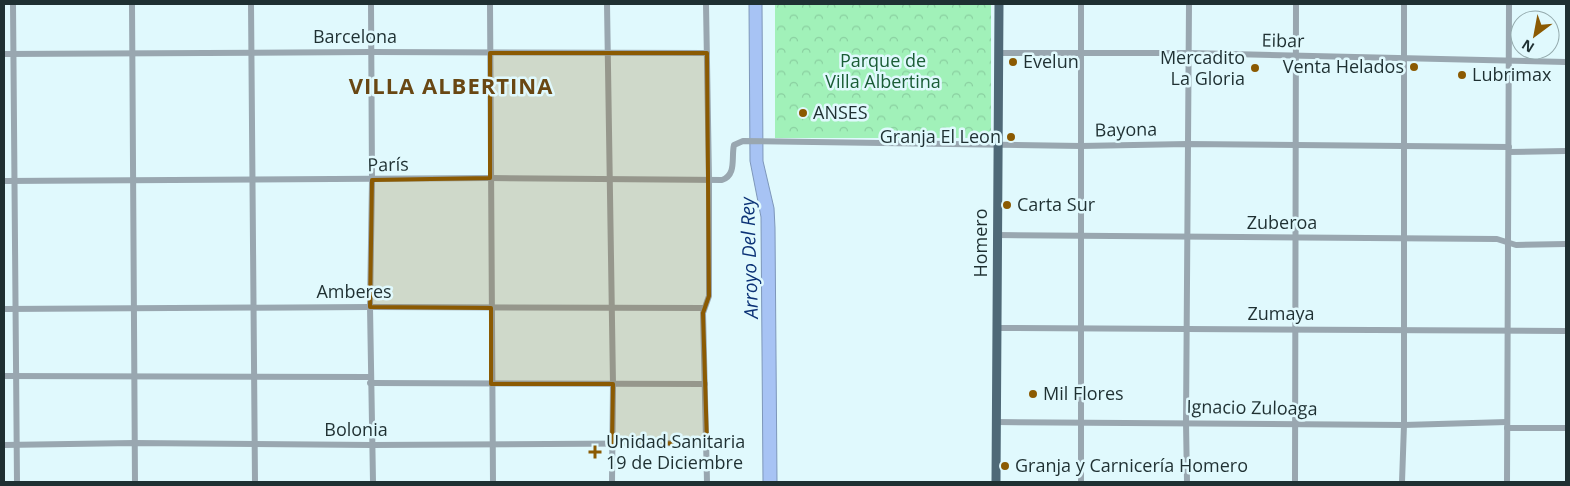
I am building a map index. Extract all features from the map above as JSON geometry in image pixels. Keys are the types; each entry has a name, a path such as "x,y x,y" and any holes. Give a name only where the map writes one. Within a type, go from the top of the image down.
{"main road":[{"name":"Homero","path":"996,482 999,4"}],"street":[{"path":"13,4 17,482"},
{"path":"132,4 135,482"},
{"path":"251,4 255,482"},
{"path":"370,4 372,180 370,380 373,482"},
{"path":"490,4 493,482"},
{"path":"607,4 613,384 612,482"},
{"path":"706,4 709,296 704,308 707,482"},
{"path":"1081,4 1081,482"},
{"path":"1186,482 1189,4"},
{"path":"1295,482 1296,4"},
{"path":"1402,482 1404,425 1402,238 1404,4"},
{"path":"1507,482 1509,4"},
{"name":"Barcelona","path":"4,54 707,53"},
{"name":"Eibar","path":"999,53 1189,53 1566,62"},
{"name":"París","path":"4,181 490,178 722,180 730,175 732,171 734,145 743,141"},
{"name":"Bayona","path":"743,141 1081,146 1187,144 1566,151"},
{"name":"Zuberoa","path":"997,235 1497,239 1516,245 1566,244"},
{"name":"Amberes","path":"4,310 253,307 704,308"},
{"name":"Zumaya","path":"996,328 1508,330 1566,332"},
{"path":"4,376 254,377 491,384 705,384"},
{"name":"Ignacio Zuloaga","path":"996,422 1507,425 1566,428"},
{"name":"Bolonia","path":"4,445 134,442 372,445 707,443"}],"highlighted area":[{"path":"490,53 707,53 709,296 703,313 707,443 612,444 613,384 491,384 491,308 370,307 372,180 490,178"}],"green space":[{"name":"Parque de Villa Albertina","path":"775,4 991,4 991,138 775,138"}],"water":[{"path":"749,4 762,4 763,161 774,208 777,482 763,482 761,217 750,161"}],"place":[{"name":"Evelun","path":"1013,62"},
{"name":"Venta Helados","path":"1414,67"},
{"name":"Mercadito La Gloria","path":"1255,68"},
{"name":"Lubrimax","path":"1462,75"},
{"name":"ANSES","path":"803,113"},
{"name":"Granja El Leon","path":"1011,137"},
{"name":"Carta Sur","path":"1007,205"},
{"name":"Mil Flores","path":"1033,394"},
{"name":"Unidad Sanitaria 19 de Diciembre","path":"595,452"},
{"name":"Granja y Carnicería Homero","path":"1005,466"}],"district":[{"name":"VILLA ALBERTINA","path":"451,86"}],"water label":[{"name":"Arroyo Del Rey","path":"749,258"}]}
